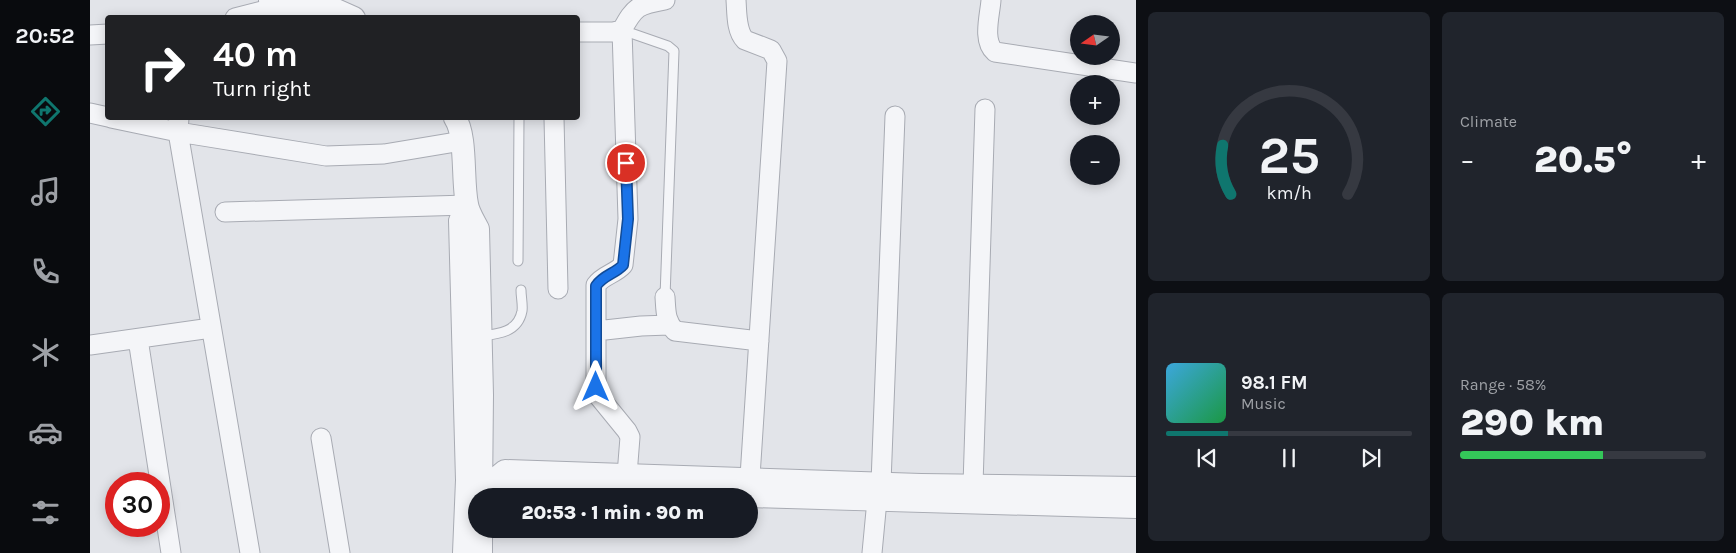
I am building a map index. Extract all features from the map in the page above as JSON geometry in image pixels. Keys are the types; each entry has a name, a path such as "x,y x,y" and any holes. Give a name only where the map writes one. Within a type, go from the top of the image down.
{"street":[{"path":"627,475 630,436 596,393 596,286 603,277 623,265 628,219 622,30 635,9 665,0"},
{"path":"736,0 739,31 742,37 771,50 776,61 749,487"},
{"path":"991,0 988,35 991,49 995,52 1136,73"},
{"path":"243,15 276,3 336,10 347,15"},
{"path":"580,32 614,32 622,30"},
{"path":"90,35 105,34"},
{"path":"973,485 985,109"},
{"path":"90,113 105,116"},
{"path":"872,553 879,492 895,116"},
{"path":"135,120 179,125 326,156 384,154 462,141"},
{"path":"456,120 462,141 467,205 478,229 481,336 481,484 464,553"},
{"path":"554,120 558,289"},
{"path":"179,125 211,328 250,553"},
{"path":"225,212 467,205"},
{"path":"467,205 460,221 481,484"},
{"path":"665,297 666,319 674,331 758,342"},
{"path":"596,331 669,325"},
{"path":"90,345 211,328"},
{"path":"138,338 171,553"},
{"path":"321,438 340,553"},
{"path":"481,484 505,471 627,475 749,487"},
{"path":"481,484 506,492 749,487 879,492 1136,507"},
{"path":"879,492 973,485 1136,488"},
{"path":"481,538 481,553"}],"lane":[{"path":"622,30 668,46 674,51 665,297"},
{"path":"518,262 519,120"},
{"path":"481,336 502,334 515,326 522,311 521,290"}],"route":[{"path":"596,387 596,286 599,280 623,265 628,219 626,163"}]}
